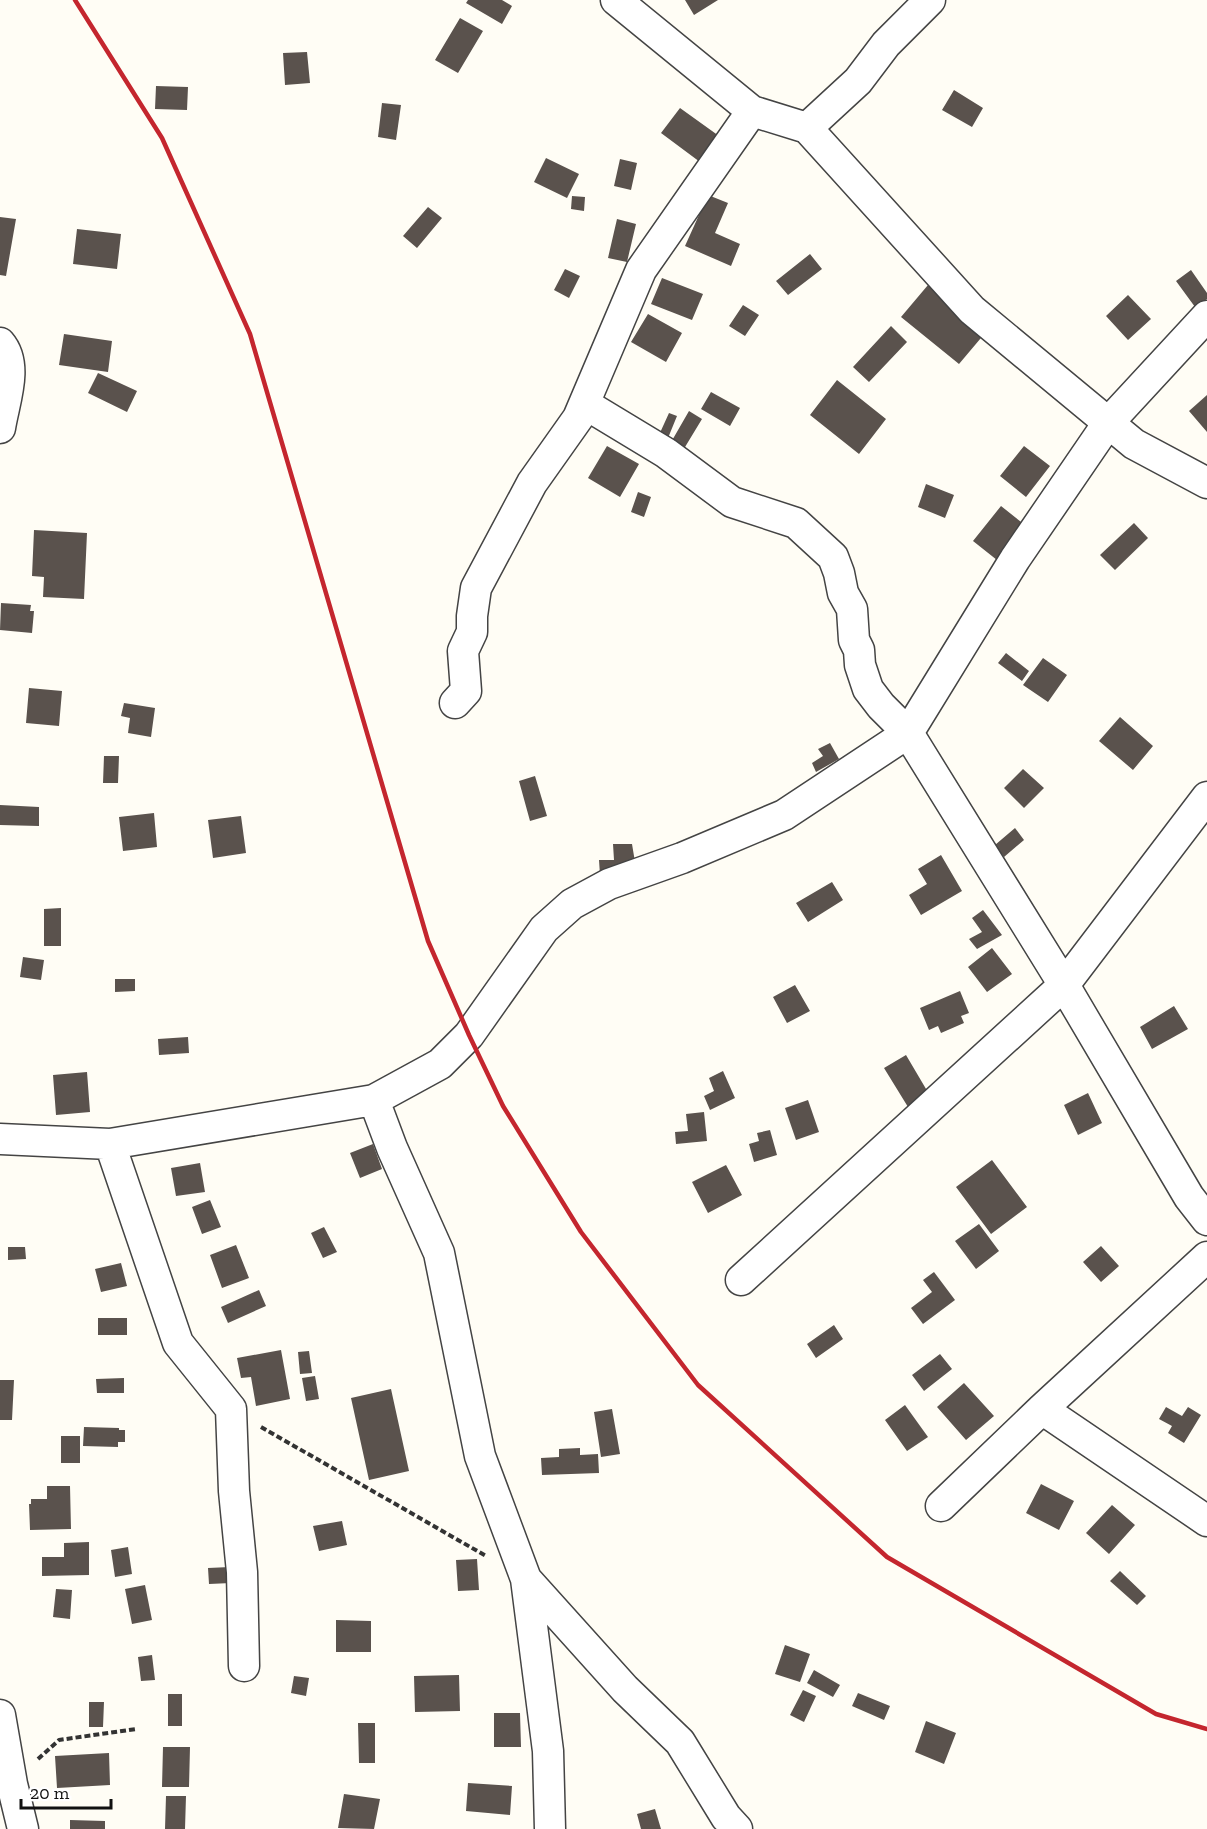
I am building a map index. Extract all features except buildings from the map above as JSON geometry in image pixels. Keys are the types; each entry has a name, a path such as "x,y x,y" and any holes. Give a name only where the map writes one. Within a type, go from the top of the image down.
{"street":[{"path":"616,0 752,111 807,128 972,310 1134,444 1207,483"},
{"path":"807,128 858,81 886,44 930,0"},
{"path":"455,703 466,691 463,651 472,632 476,588 532,483 578,418 641,270 752,111"},
{"path":"0,1139 110,1144 374,1100 440,1064 469,1035 544,929 572,904 609,884 682,858 784,815 908,733 1015,559 1108,423 1207,316"},
{"path":"0,343 8,352 10,369 0,428"},
{"path":"585,404 666,453 732,502 796,523 833,557 843,593 852,609 854,640 860,650 860,665 868,689 881,706 908,733 1064,985 1188,1197 1207,1220"},
{"path":"741,1280 1064,985 1207,796"},
{"path":"374,1100 392,1148 439,1253 480,1456 525,1579 548,1751 550,1829"},
{"path":"110,1144 178,1343 231,1409 234,1491 242,1572 244,1666"},
{"path":"941,1506 1207,1257"},
{"path":"1042,1409 1207,1521"},
{"path":"525,1579 625,1689 680,1742 726,1817 737,1829"},
{"path":"0,1715 12,1784 23,1829"}],"path":[{"path":"231,1409 525,1579"},
{"path":"12,1784 59,1740 136,1729"}],"railway":[{"path":"75,0 162,138 250,334 428,941 503,1106 581,1232 698,1385 887,1557 1156,1714 1207,1729"}]}
